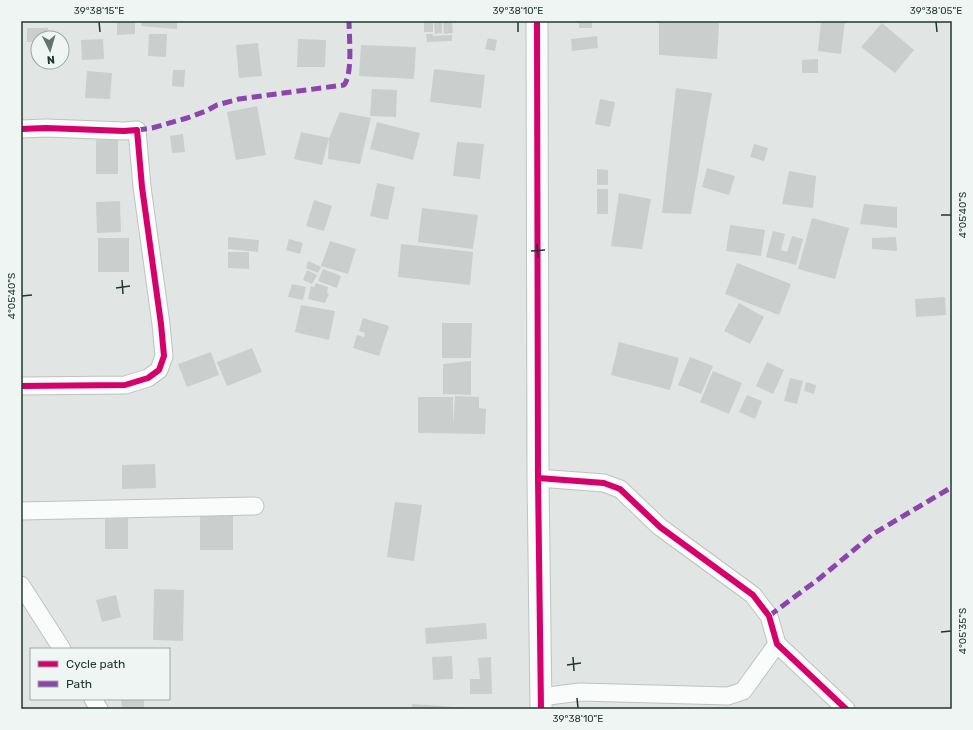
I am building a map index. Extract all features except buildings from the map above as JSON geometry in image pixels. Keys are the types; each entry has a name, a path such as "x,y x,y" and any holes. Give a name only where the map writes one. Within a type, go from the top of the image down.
{"street":[{"path":"537,21 538,478 541,703 580,692 728,696 743,691 777,644"},
{"path":"21,129 46,128 124,131 137,130 142,187 153,262 164,356 159,370 148,378 125,385 21,386"},
{"path":"538,478 604,483 620,489 660,527 754,595 769,616 777,644 846,709"},
{"path":"21,511 255,506"},
{"path":"21,585 61,648"},
{"path":"94,700 99,709"}],"marked path":[{"path":"137,130 152,128 187,118 217,105 239,99 344,85 347,80 350,64 349,21"},
{"path":"769,616 820,578 873,534 952,487"}],"cycle path":[{"path":"537,21 538,478 541,709"},
{"path":"21,129 46,128 124,131 137,130 142,187 164,356 159,370 148,378 125,385 21,386"},
{"path":"538,478 604,483 620,489 660,527 753,595 769,616 777,644 846,709"}]}
